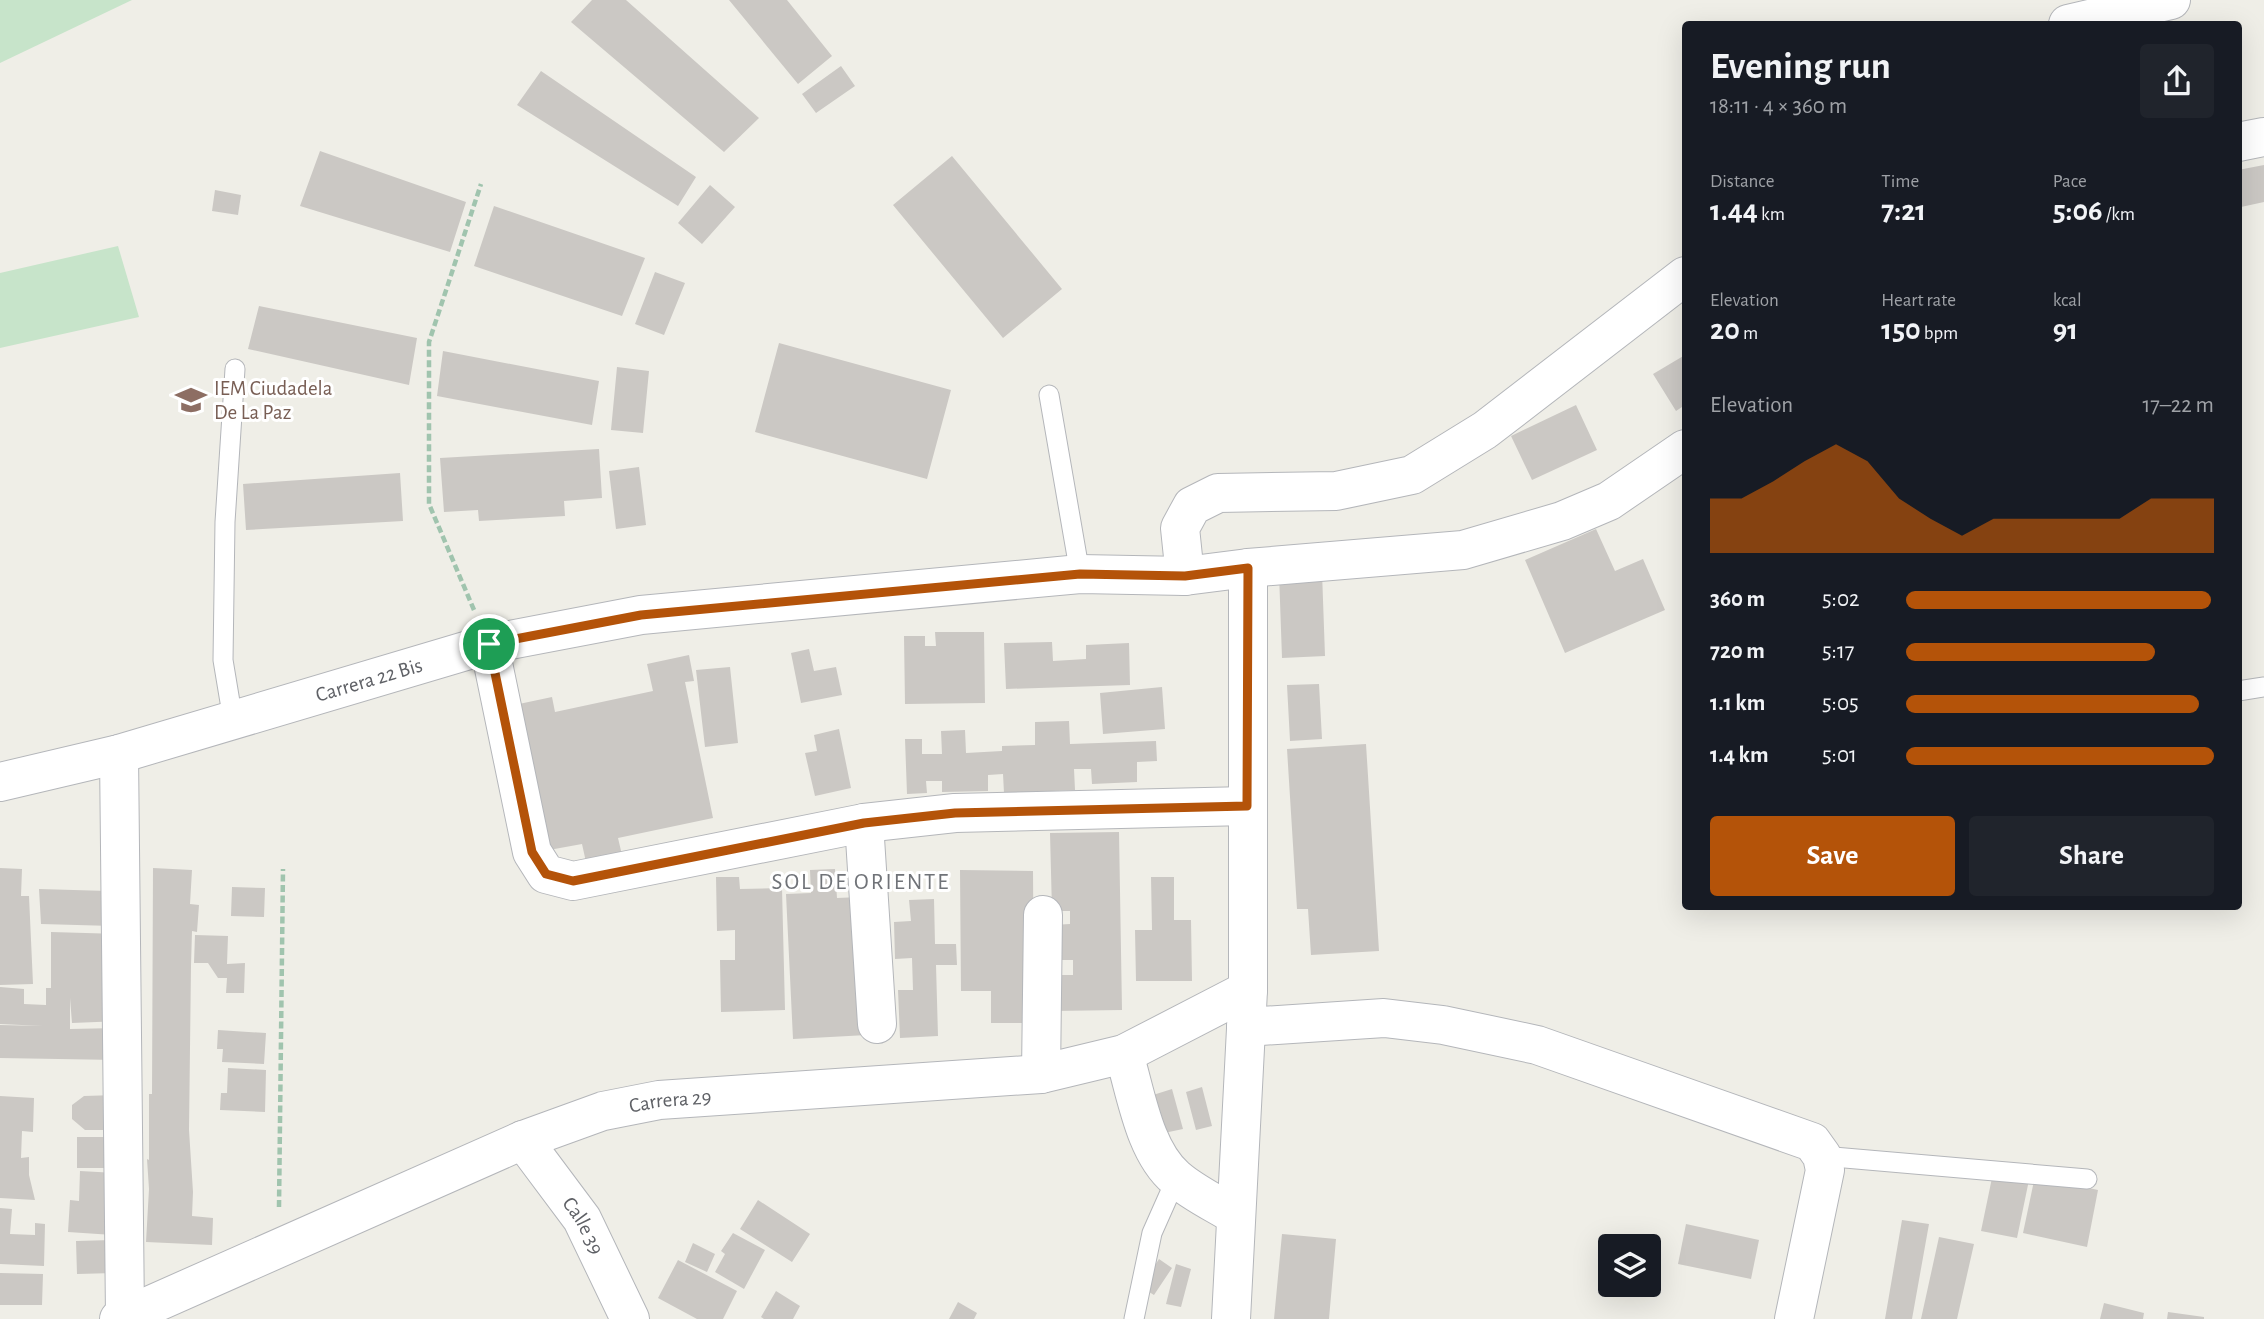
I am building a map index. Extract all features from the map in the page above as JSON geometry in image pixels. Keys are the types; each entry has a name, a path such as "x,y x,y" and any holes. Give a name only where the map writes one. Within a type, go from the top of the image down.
{"street":[{"path":"2081,21 2171,0"},
{"path":"2242,141 2264,137"},
{"path":"1185,576 1180,528 1192,506 1218,493 1336,491 1412,475 1485,430 1682,278"},
{"name":"Carrera 22 Bis","path":"0,782 119,754 489,644 641,615 1080,574 1185,576 1463,550 1562,522 1609,501 1682,451"},
{"path":"1231,1319 1247,1009 1248,568"},
{"path":"489,644 532,852 546,874 573,881 864,823 955,813 1247,806"},
{"path":"119,754 134,1318"},
{"path":"864,823 877,1024"},
{"path":"1041,1073 1042,915"},
{"path":"1247,1009 1384,1018 1443,1025 1537,1045 1812,1142 1822,1156 1825,1170 1794,1319"},
{"name":"Carrera 29","path":"134,1318 281,1247 529,1149 615,1128 1044,1084 1125,1059 1247,1009"},
{"path":"1125,1059 1159,1160 1176,1179 1236,1216"},
{"name":"Carrera 29","path":"134,1318 529,1149 603,1111 659,1100 1041,1073 1125,1059"},
{"name":"Calle 39","path":"529,1149 582,1219 630,1319"}],"lane":[{"path":"233,720 223,660 225,522 235,369"},
{"path":"1049,395 1080,574"},
{"path":"2242,690 2264,687"},
{"path":"1822,1156 2087,1179"},
{"path":"1134,1319 1152,1233 1176,1179"}],"path":[{"path":"481,184 429,342 429,503 489,644"},
{"path":"281,1247 278,1196 283,869"}],"green space":[{"path":"0,0 132,0 0,63"},
{"path":"118,246 139,317 0,348 0,273"}],"building":[{"path":"592,0 626,0 759,118 724,152 571,22"},
{"path":"729,0 787,0 832,56 798,84"},
{"path":"841,66 855,86 816,113 802,94"},
{"path":"541,71 696,177 678,206 517,105"},
{"path":"320,151 466,202 450,252 300,206"},
{"path":"952,156 1062,289 1003,338 893,205"},
{"path":"2264,165 2264,202 2242,207 2242,169"},
{"path":"710,185 735,207 702,244 678,223"},
{"path":"215,190 241,195 238,215 212,211"},
{"path":"494,206 645,258 622,316 474,266"},
{"path":"655,272 685,283 664,335 635,324"},
{"path":"259,306 417,338 409,385 248,349"},
{"path":"779,343 951,390 927,479 755,432"},
{"path":"443,351 599,381 592,425 437,396"},
{"path":"1682,357 1682,407 1676,411 1653,374"},
{"path":"617,367 649,371 643,433 611,430"},
{"path":"1576,405 1597,450 1532,480 1511,436"},
{"path":"599,449 602,498 564,501 565,516 479,521 478,510 444,512 440,458"},
{"path":"639,467 646,525 616,529 609,471"},
{"path":"400,473 403,521 246,530 243,484"},
{"path":"1596,529 1615,571 1643,559 1665,610 1565,653 1525,560"},
{"path":"1322,572 1325,656 1282,658 1279,573"},
{"path":"935,632 984,632 985,703 905,704 904,636 925,636 925,646 936,646"},
{"path":"1052,642 1053,661 1086,659 1086,645 1129,643 1130,685 1006,689 1004,643"},
{"path":"809,649 814,671 836,667 842,695 801,703 791,653"},
{"path":"689,655 694,681 685,682 713,818 618,838 622,855 586,862 582,844 549,850 519,704 552,697 555,712 653,691 647,664"},
{"path":"730,667 738,743 705,747 696,670"},
{"path":"1319,684 1322,739 1290,741 1287,685"},
{"path":"1162,687 1165,729 1103,734 1100,693"},
{"path":"1069,721 1070,744 1156,741 1157,761 1137,762 1137,782 1092,784 1091,769 1074,769 1075,790 1004,793 1003,774 988,775 988,791 942,792 942,781 926,781 927,793 907,794 905,739 922,739 922,754 942,754 941,731 965,730 966,753 1002,751 1002,746 1035,745 1035,722"},
{"path":"839,729 851,788 815,796 805,753 817,751 814,735"},
{"path":"1366,744 1379,951 1311,955 1308,909 1297,909 1287,749"},
{"path":"1119,832 1122,1010 1053,1011 1053,975 1073,975 1073,960 1053,960 1052,925 1070,924 1070,911 1052,911 1050,833"},
{"path":"0,868 22,869 21,896 29,896 33,984 0,985"},
{"path":"153,868 192,870 190,904 199,905 197,932 192,931 191,966 189,1130 192,1216 213,1218 212,1245 146,1242 149,1094 152,1094"},
{"path":"835,869 837,898 860,897 867,1035 793,1039 786,894 811,893 810,870"},
{"path":"960,870 1033,871 1034,1023 991,1023 991,991 961,991"},
{"path":"716,877 739,877 740,889 782,888 785,1010 721,1012 720,960 735,960 735,930 717,931"},
{"path":"1151,877 1174,877 1174,920 1191,920 1192,981 1136,981 1135,930 1152,930"},
{"path":"232,887 265,888 264,917 231,916"},
{"path":"39,889 108,891 113,926 41,924"},
{"path":"934,899 935,944 956,944 957,965 936,965 938,1036 900,1038 898,990 913,990 912,958 895,959 894,922 911,921 909,900"},
{"path":"51,932 120,934 121,1021 72,1023 70,998 70,1029 117,1028 117,1060 0,1058 0,1025 43,1026 0,1024 0,987 24,989 24,1004 46,1005 46,988 51,988"},
{"path":"195,935 228,936 227,964 245,963 244,993 226,993 227,978 218,978 208,963 194,963"},
{"path":"218,1030 266,1033 264,1064 222,1062 223,1049 217,1049"},
{"path":"228,1068 266,1070 265,1112 220,1110 221,1093 227,1093"},
{"path":"1202,1087 1212,1126 1196,1130 1186,1092"},
{"path":"1172,1089 1183,1129 1164,1133 1153,1095"},
{"path":"116,1095 116,1130 85,1130 72,1119 72,1105 84,1096"},
{"path":"0,1096 34,1098 33,1132 22,1131 21,1158 29,1157 29,1175 35,1200 0,1198"},
{"path":"77,1137 116,1137 115,1168 77,1168"},
{"path":"80,1171 116,1173 113,1235 68,1232 70,1200 79,1201"},
{"path":"1993,1173 2029,1180 2017,1238 1981,1231"},
{"path":"2035,1176 2098,1190 2087,1247 2023,1233"},
{"path":"758,1200 810,1234 792,1262 740,1229"},
{"path":"0,1208 12,1209 10,1234 35,1235 35,1223 45,1224 44,1266 0,1264"},
{"path":"1902,1220 1929,1224 1912,1319 1885,1319"},
{"path":"1686,1224 1759,1240 1751,1279 1678,1264"},
{"path":"733,1233 765,1250 744,1289 715,1272 725,1254 721,1251"},
{"path":"1282,1234 1336,1239 1329,1319 1274,1319"},
{"path":"1939,1237 1974,1244 1957,1319 1921,1319"},
{"path":"113,1240 114,1273 77,1274 76,1241"},
{"path":"693,1243 715,1254 707,1272 685,1262"},
{"path":"1159,1259 1172,1268 1154,1295 1141,1287"},
{"path":"678,1260 737,1291 723,1319 697,1319 658,1298"},
{"path":"1176,1264 1191,1269 1181,1307 1166,1304"},
{"path":"0,1273 43,1274 42,1305 0,1305"},
{"path":"776,1291 800,1306 793,1319 761,1317"},
{"path":"958,1302 977,1313 974,1319 949,1319"},
{"path":"2104,1303 2144,1313 2143,1319 2100,1319"},
{"path":"2168,1312 2204,1317 2204,1319 2167,1319"}],"place":[{"name":"IEM Ciudadela De La Paz","path":"191,400"}],"district":[{"name":"SOL DE ORIENTE","path":"861,882"}],"route":[{"path":"1248,568 1247,806 955,813 864,823 573,881 546,874 532,852 489,644 641,615 1080,574 1185,576 1248,568"}]}
